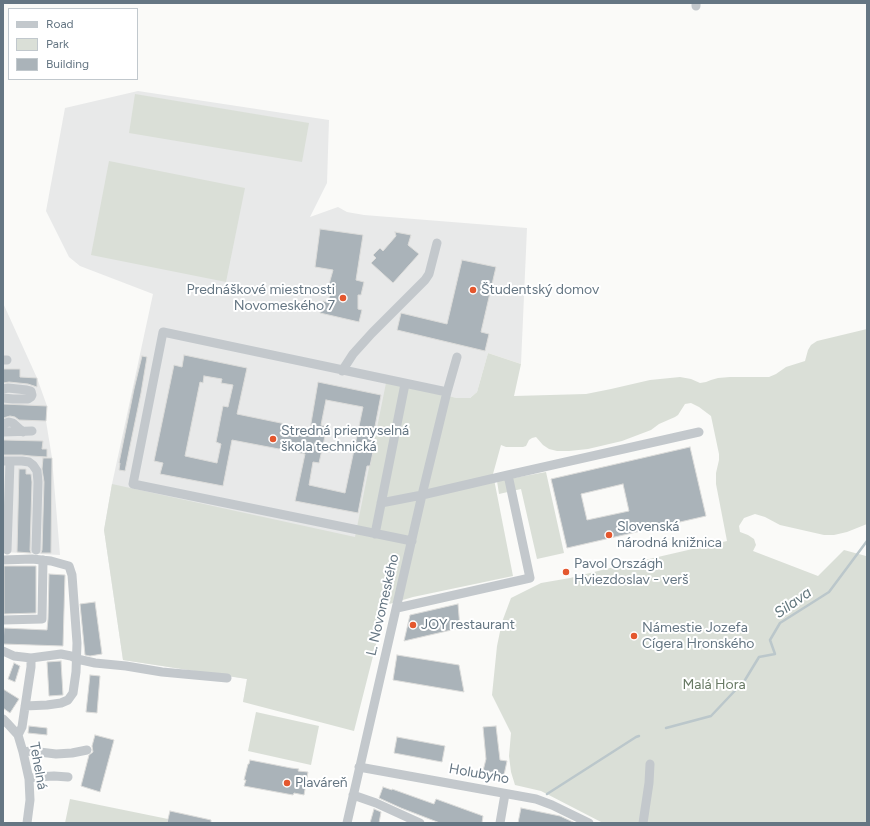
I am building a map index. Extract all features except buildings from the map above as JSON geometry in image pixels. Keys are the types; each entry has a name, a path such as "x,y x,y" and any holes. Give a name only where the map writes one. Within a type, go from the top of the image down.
{"street":[{"path":"342,371 372,333 425,280 429,274 437,243"},
{"path":"412,541 133,484 163,332 447,392"},
{"name":"L. Novomeského","path":"346,823 422,495 447,392 458,357"},
{"path":"375,534 405,384"},
{"path":"3,389 8,388 27,390 31,391 32,395 28,399 3,398"},
{"path":"3,424 9,422 28,431 3,432"},
{"path":"381,503 699,432"},
{"path":"7,550 6,461 29,462 37,471 36,550"},
{"path":"397,608 530,578 508,475"},
{"path":"3,560 43,560 69,566 72,575 77,643 77,660 73,693 68,700 61,703 25,706"},
{"path":"3,620 42,619 43,560"},
{"path":"3,651 14,656 31,658 61,654 71,656 77,660 162,672 227,678"},
{"path":"18,735 22,727 31,658"},
{"name":"Tehelná","path":"3,720 18,735 23,752 29,779 30,800 27,823"},
{"path":"23,752 31,751 56,754 87,750"},
{"path":"643,823 649,783 650,764"},
{"name":"Holubyho","path":"359,767 505,794 524,796 547,803 571,813 589,823"},
{"path":"29,779 36,776 68,777"},
{"path":"500,823 505,794"},
{"path":"353,795 376,803 420,823"}],"shaded area":[{"name":"Stredná priemyselná škola technická","path":"138,91 329,120 327,183 310,217 338,207 347,212 364,215 527,228 521,364 488,353 477,392 470,398 457,398 436,394 384,597 243,702 247,679 123,660 104,530 112,484 153,294 80,266 69,257 46,211 65,108"},
{"path":"3,303 37,378 47,406 46,421 52,458 60,555 3,552"}],"green space":[{"path":"135,94 309,123 302,162 129,133"},
{"path":"109,161 245,188 226,282 91,255"},
{"name":"Malá Hora","path":"867,329 867,524 847,532 834,535 824,535 780,525 765,517 755,514 744,518 739,526 740,532 754,539 756,545 753,551 818,576 844,550 867,555 867,823 603,823 541,791 515,785 511,772 509,756 511,733 492,695 497,646 502,622 511,598 541,583 570,578 727,541 716,484 719,454 711,416 691,403 685,404 678,415 659,424 651,430 622,441 588,449 557,451 549,449 543,445 536,437 529,440 526,446 523,447 506,447 501,445 493,474 513,576 413,597 386,605 354,731 243,702 247,679 123,660 104,530 112,484 355,537 386,383 457,398 470,398 477,392 488,353 521,364 514,396 586,394 650,380 680,377 691,379 700,383 718,378 769,377 786,367 805,361 811,345 817,341"},
{"path":"546,472 564,553 537,559 521,489 499,494 497,481"},
{"path":"256,712 319,726 311,765 248,751"},
{"path":"70,799 168,819 167,823 65,823"}],"waterway":[{"name":"Silava","path":"666,728 711,716 745,680 759,657 775,654 770,640 780,623 829,592 867,541"},
{"name":"Silava","path":"547,794 639,736"}],"place":[{"name":"Študentský domov","path":"473,290"},
{"name":"Prednáškové miestnosti Novomeského 7","path":"343,298"},
{"name":"Stredná priemyselná škola technická","path":"273,439"},
{"name":"Slovenská národná knižnica","path":"609,535"},
{"name":"Pavol Országh Hviezdoslav - verš","path":"566,572"},
{"name":"JOY restaurant","path":"413,625"},
{"name":"Námestie Jozefa Cígera Hronského","path":"634,636"},
{"name":"Plaváreň","path":"287,783"}]}
